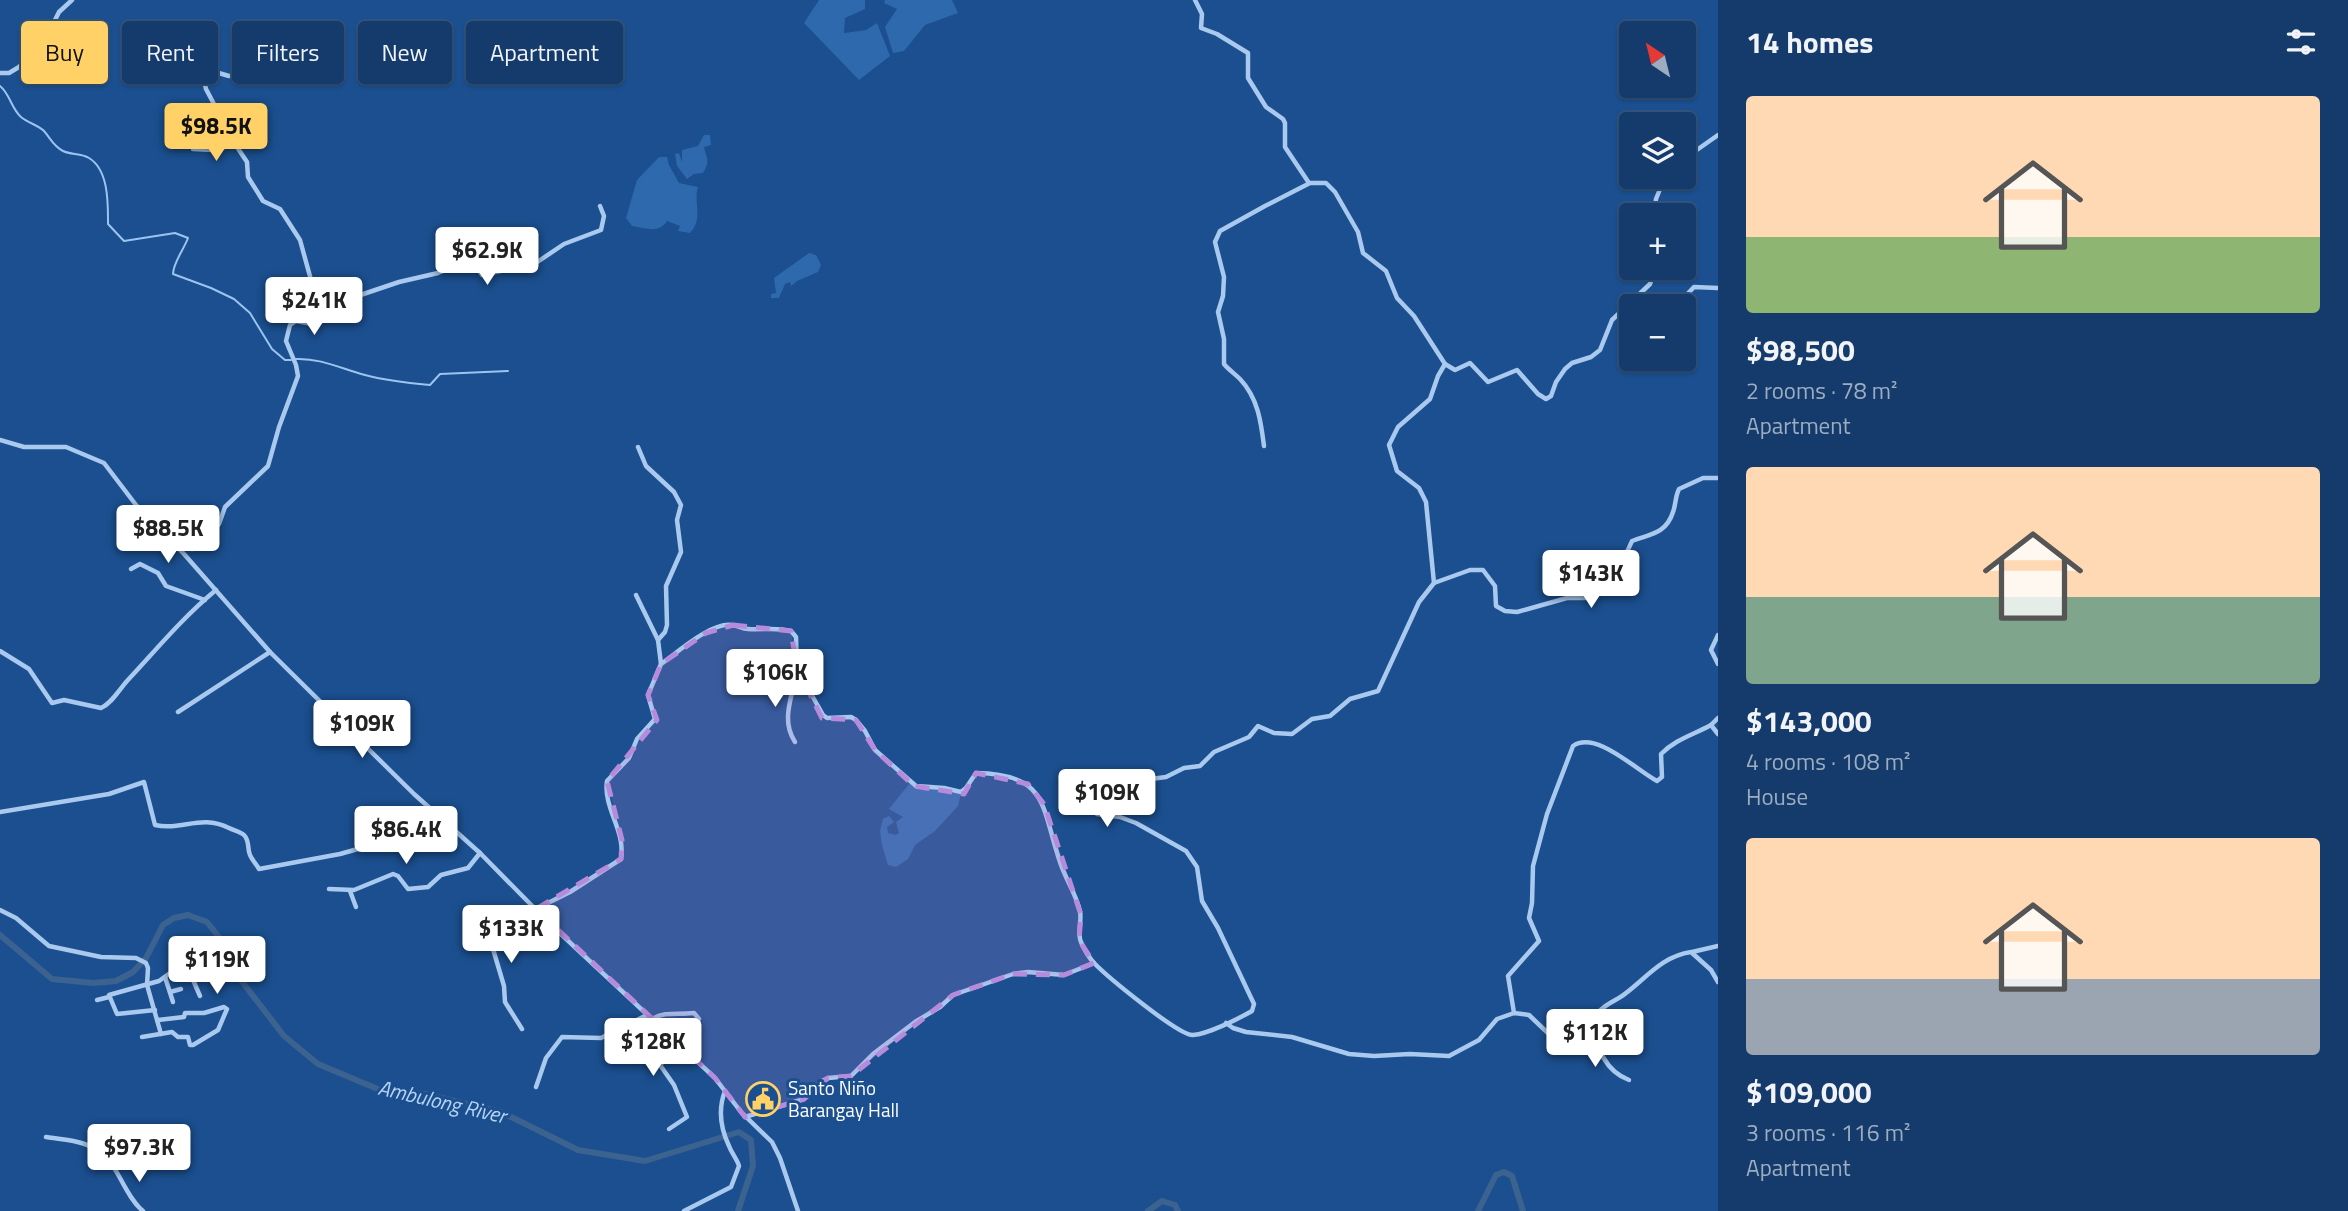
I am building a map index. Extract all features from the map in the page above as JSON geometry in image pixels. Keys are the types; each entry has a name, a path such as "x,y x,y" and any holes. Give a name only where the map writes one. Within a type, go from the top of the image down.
{"street":[{"path":"0,73 9,73 19,67 48,34 65,3 72,0"},
{"path":"1195,0 1202,14 1200,28 1217,34 1248,52 1248,78 1266,107 1286,123 1285,147 1310,183"},
{"path":"188,551 206,541 219,524 225,507 268,466 298,376 286,341 290,325 296,321 312,324 319,309 300,240 279,209 262,201 247,175 247,162 202,81 202,70 229,76"},
{"path":"193,149 214,150 254,135"},
{"path":"1696,151 1718,135"},
{"path":"1264,446 1262,426 1253,398 1238,376 1224,365 1224,339 1218,312 1224,277 1214,242 1215,237 1227,226 1310,183 1326,183 1335,192 1358,232 1363,253 1386,271 1397,298 1413,316 1445,364 1455,370 1470,363 1488,382 1517,370 1542,398 1549,398 1565,369 1572,363 1597,353 1612,320 1619,314"},
{"path":"319,309 399,282 438,273 469,260 482,275 510,269 527,269 564,244 601,230 604,216 600,206"},
{"path":"1640,294 1652,280"},
{"path":"1687,294 1694,287 1718,288"},
{"path":"1434,583 1426,502 1419,488 1397,471 1389,446 1398,427 1420,411 1430,399 1445,364"},
{"path":"0,440 24,447 66,447 104,463 136,505 188,551 216,590 271,652 414,794 480,853 548,922 715,1078 746,1117 764,1134 780,1158 799,1211"},
{"path":"639,447 646,466 674,492 681,505 677,520 681,552 668,579 667,625 658,640"},
{"path":"797,669 823,715 827,718 851,717 856,720 865,730 874,750 916,786 961,792 976,773 1011,777 1028,784 1044,804 1059,860 1081,915 1080,941 1094,963 1146,1009 1190,1035 1252,1012 1254,1004 1202,901 1195,862 1178,845 1158,837 1136,823 1120,817 1097,814 1093,807 1097,791 1106,785 1166,776 1184,768 1199,766 1214,752 1248,737 1258,726 1274,733 1292,734 1312,719 1329,716 1350,699 1375,693 1380,688 1419,602 1434,583 1480,569 1489,575 1495,586 1496,606 1513,612 1567,598 1587,597 1592,593 1591,584 1614,570 1628,552 1632,541 1654,535 1664,528 1672,514 1679,489 1703,478 1718,478"},
{"path":"131,569 142,564 158,573 166,586 205,600"},
{"path":"0,651 29,669 52,702 64,700 101,708 109,704 124,684 216,590"},
{"path":"536,909 570,892 621,859 622,840 607,795 607,781 629,758 637,739 655,719 648,695 661,664 658,640 636,595"},
{"path":"661,664 722,625 791,631 796,638 797,669 787,719 788,730 795,742"},
{"path":"1718,635 1711,650 1718,664"},
{"path":"178,712 271,652"},
{"path":"1514,1013 1508,976 1539,941 1529,918 1533,866 1546,819 1573,746 1586,742 1604,747 1658,781 1663,775 1661,752 1681,737 1711,725 1718,718"},
{"path":"1711,725 1718,734"},
{"path":"0,812 109,794 144,782 155,825 165,827 199,821 222,824 244,835 249,843 249,854 260,869 340,854 446,824"},
{"path":"329,889 349,891 393,874 398,876 408,890 424,888 442,876 468,868 480,853"},
{"path":"349,891 356,907"},
{"path":"0,910 16,918 36,937 53,948 101,957 137,959 146,963 147,985 161,1034"},
{"path":"522,1029 505,1002 505,986 493,948 548,922"},
{"path":"1226,1023 1246,1032 1292,1037 1352,1055 1451,1055 1475,1042 1497,1019 1514,1013 1529,1015 1548,1034 1555,1037 1571,1032 1588,1023 1605,1005 1626,993 1655,968 1676,956 1718,946"},
{"path":"1691,952 1711,970 1718,982"},
{"path":"746,1117 804,1099 820,1082 828,1078 852,1076 873,1054 953,995 1013,974 1028,972 1064,975 1094,963"},
{"path":"97,1000 118,991 147,985 165,977 176,968 190,972 200,996"},
{"path":"165,977 173,1002"},
{"path":"170,992 181,989"},
{"path":"109,997 117,1014 155,1010"},
{"path":"142,1037 169,1032 178,1037 186,1036 190,1045 193,1045 218,1030 227,1009 224,1007 204,1013 185,1013 184,1017 158,1020"},
{"path":"536,1087 547,1058 562,1037 601,1038 668,1012 682,1015 694,1013 699,1018"},
{"path":"1588,1023 1592,1026 1598,1049 1604,1059 1617,1074 1629,1080"},
{"path":"669,1129 687,1117 674,1085 660,1065 679,1045"},
{"path":"684,1211 731,1187 739,1167 727,1144 720,1111 725,1091"},
{"path":"46,1137 75,1140 97,1150 117,1172 143,1211"}],"highlighted area":[{"path":"733,625 791,631 797,669 822,718 856,720 875,750 914,786 964,794 976,773 1028,784 1044,804 1081,915 1079,940 1094,963 1064,975 1013,974 953,995 851,1076 828,1078 804,1099 745,1117 715,1078 536,909 621,859 622,840 607,781 657,720 648,695 661,664 706,633"}],"shaded area":[{"path":"819,0 865,0 865,9 845,18 844,33 866,30 877,23 890,56 859,80 804,23"},
{"path":"885,0 952,0 958,13 925,25 904,51 893,53 885,27 897,9 884,3"},
{"path":"704,135 710,135 711,145 704,147 707,165 703,173 694,174 687,179 677,166 675,154 679,153 682,162 682,150 698,146"},
{"path":"659,157 667,157 679,183 698,187 696,222 690,233 678,231 680,226 667,221 660,228 651,229 632,226 626,218 637,180"},
{"path":"809,253 816,255 821,265 818,272 791,286 790,282 785,284 779,298 771,298 771,294 776,293 774,278"},
{"path":"910,783 961,793 958,806 935,831 915,845 908,859 896,867 888,865 880,831 883,819 889,816 894,822 887,827 888,833 899,833 896,822 903,817 889,809"}],"waterway":[{"path":"0,86 18,113 42,129 57,147 66,152 86,156 96,163 106,188 108,224 124,241 175,233 188,238 173,274 234,299 250,313 272,349 285,360 291,360"},
{"path":"296,359 323,362 381,379 430,385 440,374 508,371"},
{"name":"Ambulong River","path":"0,935 52,979 93,983 116,981 133,972 146,958 163,925 174,918 188,915 207,922 219,937 240,979 284,1036 318,1064 380,1090 425,1094 501,1112 578,1150 645,1161 739,1132 751,1140 753,1166 738,1211"},
{"name":"Ambulong River","path":"1478,1211 1496,1175 1504,1172 1512,1176 1523,1211"},
{"name":"Ambulong River","path":"1148,1211 1162,1201 1175,1205 1178,1211"}],"place":[{"name":"Santo Niño Barangay Hall","path":"763,1099"}]}
